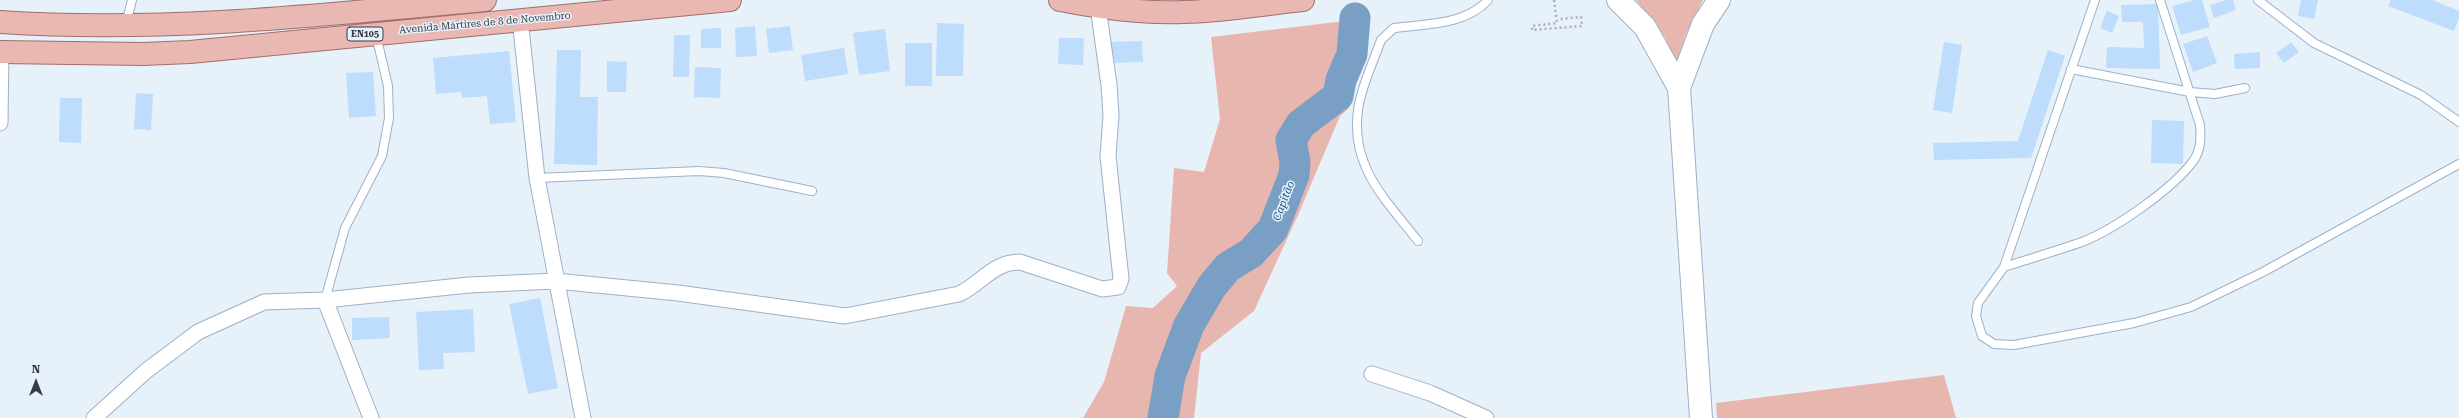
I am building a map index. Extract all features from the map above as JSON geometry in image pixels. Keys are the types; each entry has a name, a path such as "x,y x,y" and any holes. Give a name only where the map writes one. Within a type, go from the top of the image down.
{"main road":[{"name":"EN105","path":"0,22 125,26 192,24 364,6 485,0"},
{"name":"Avenida Mártires de 8 de Novembro","path":"0,52 159,53 237,48 376,33 730,0"},
{"path":"1060,0 1098,7 1153,12 1207,5 1303,0"}],"street":[{"path":"1618,0 1645,27 1679,88"},
{"path":"1701,418 1679,88 1703,24 1719,0"},
{"path":"94,418 146,371 198,332 264,302 325,300 469,285 556,281 678,293 845,316 959,294 974,287 996,267 1006,262 1020,262 1102,289 1118,287 1121,279 1108,156 1111,115 1109,85 1098,7"},
{"path":"520,19 536,178 583,418"},
{"path":"0,52 0,123"},
{"path":"325,300 371,418"},
{"path":"1372,374 1430,393 1486,418"}],"lane":[{"path":"125,26 132,0"},
{"path":"1418,241 1368,176 1363,165 1357,130 1358,109 1381,40 1388,32 1394,28 1464,17 1480,9 1488,0"},
{"path":"2095,0 2004,267 1978,303 1976,316 1982,336 1994,344 2014,345 2134,323 2191,307 2256,275 2459,164"},
{"path":"2004,267 2083,241 2132,214 2173,183 2194,160 2201,143 2200,125 2160,0"},
{"path":"2258,0 2314,43 2421,95 2459,122"},
{"path":"325,300 345,228 382,156 389,118 388,86 376,33"},
{"path":"2071,69 2190,92 2215,94 2245,88"},
{"path":"536,178 699,171 724,173 812,191"}],"path":[{"path":"1554,0 1557,23 1532,26 1532,30 1582,26 1581,17 1560,19"}],"shaded area":[{"path":"1636,0 1703,0 1685,36 1677,68 1665,37"},
{"path":"1370,18 1349,108 1340,116 1298,215 1254,311 1201,353 1194,418 1083,418 1104,382 1126,306 1153,308 1177,286 1167,273 1174,168 1204,172 1220,119 1211,37"},
{"path":"1944,375 1956,418 1717,418 1716,403"}],"building":[{"path":"2194,0 2202,0 2210,27 2181,35 2172,6"},
{"path":"2226,0 2233,0 2236,10 2214,18 2210,5"},
{"path":"2301,0 2318,0 2314,19 2298,16"},
{"path":"2391,0 2432,0 2459,11 2459,17 2454,31 2388,6"},
{"path":"2158,4 2160,69 2106,68 2107,47 2144,48 2143,22 2122,22 2121,5"},
{"path":"2107,11 2119,16 2112,33 2100,28"},
{"path":"937,23 964,24 963,76 936,76"},
{"path":"755,26 757,56 736,57 735,28"},
{"path":"790,26 793,50 769,53 766,29"},
{"path":"721,28 721,48 701,48 701,29"},
{"path":"885,29 890,71 859,75 853,33"},
{"path":"674,35 690,35 689,77 673,77"},
{"path":"2207,36 2217,63 2193,72 2183,44"},
{"path":"1059,38 1084,38 1083,65 1058,64"},
{"path":"1142,41 1143,62 1111,63 1110,42"},
{"path":"1944,42 1962,45 1952,113 1933,110"},
{"path":"2291,42 2299,52 2284,63 2276,53"},
{"path":"905,43 932,43 932,86 905,86"},
{"path":"844,48 848,74 805,81 801,55"},
{"path":"557,50 581,50 580,97 598,97 597,165 554,164"},
{"path":"2048,50 2065,56 2031,158 1934,160 1933,143 2018,141"},
{"path":"509,51 516,122 490,124 487,96 462,98 461,92 436,94 433,58"},
{"path":"2260,52 2260,68 2235,69 2234,54"},
{"path":"607,61 627,62 626,92 607,92"},
{"path":"695,67 721,68 720,98 694,97"},
{"path":"373,72 376,116 349,118 346,73"},
{"path":"136,93 153,94 151,130 134,129"},
{"path":"60,98 82,98 81,143 59,142"},
{"path":"2152,120 2184,121 2183,164 2151,163"},
{"path":"540,298 558,388 528,394 509,304"},
{"path":"473,309 475,352 443,353 444,369 419,370 416,312"},
{"path":"389,317 390,338 352,340 352,318"}],"waterway":[{"name":"Capitão","path":"1163,418 1170,376 1189,325 1212,286 1228,267 1251,253 1273,229 1294,175 1295,162 1291,140 1301,124 1338,96 1341,80 1352,54 1355,18"}]}
